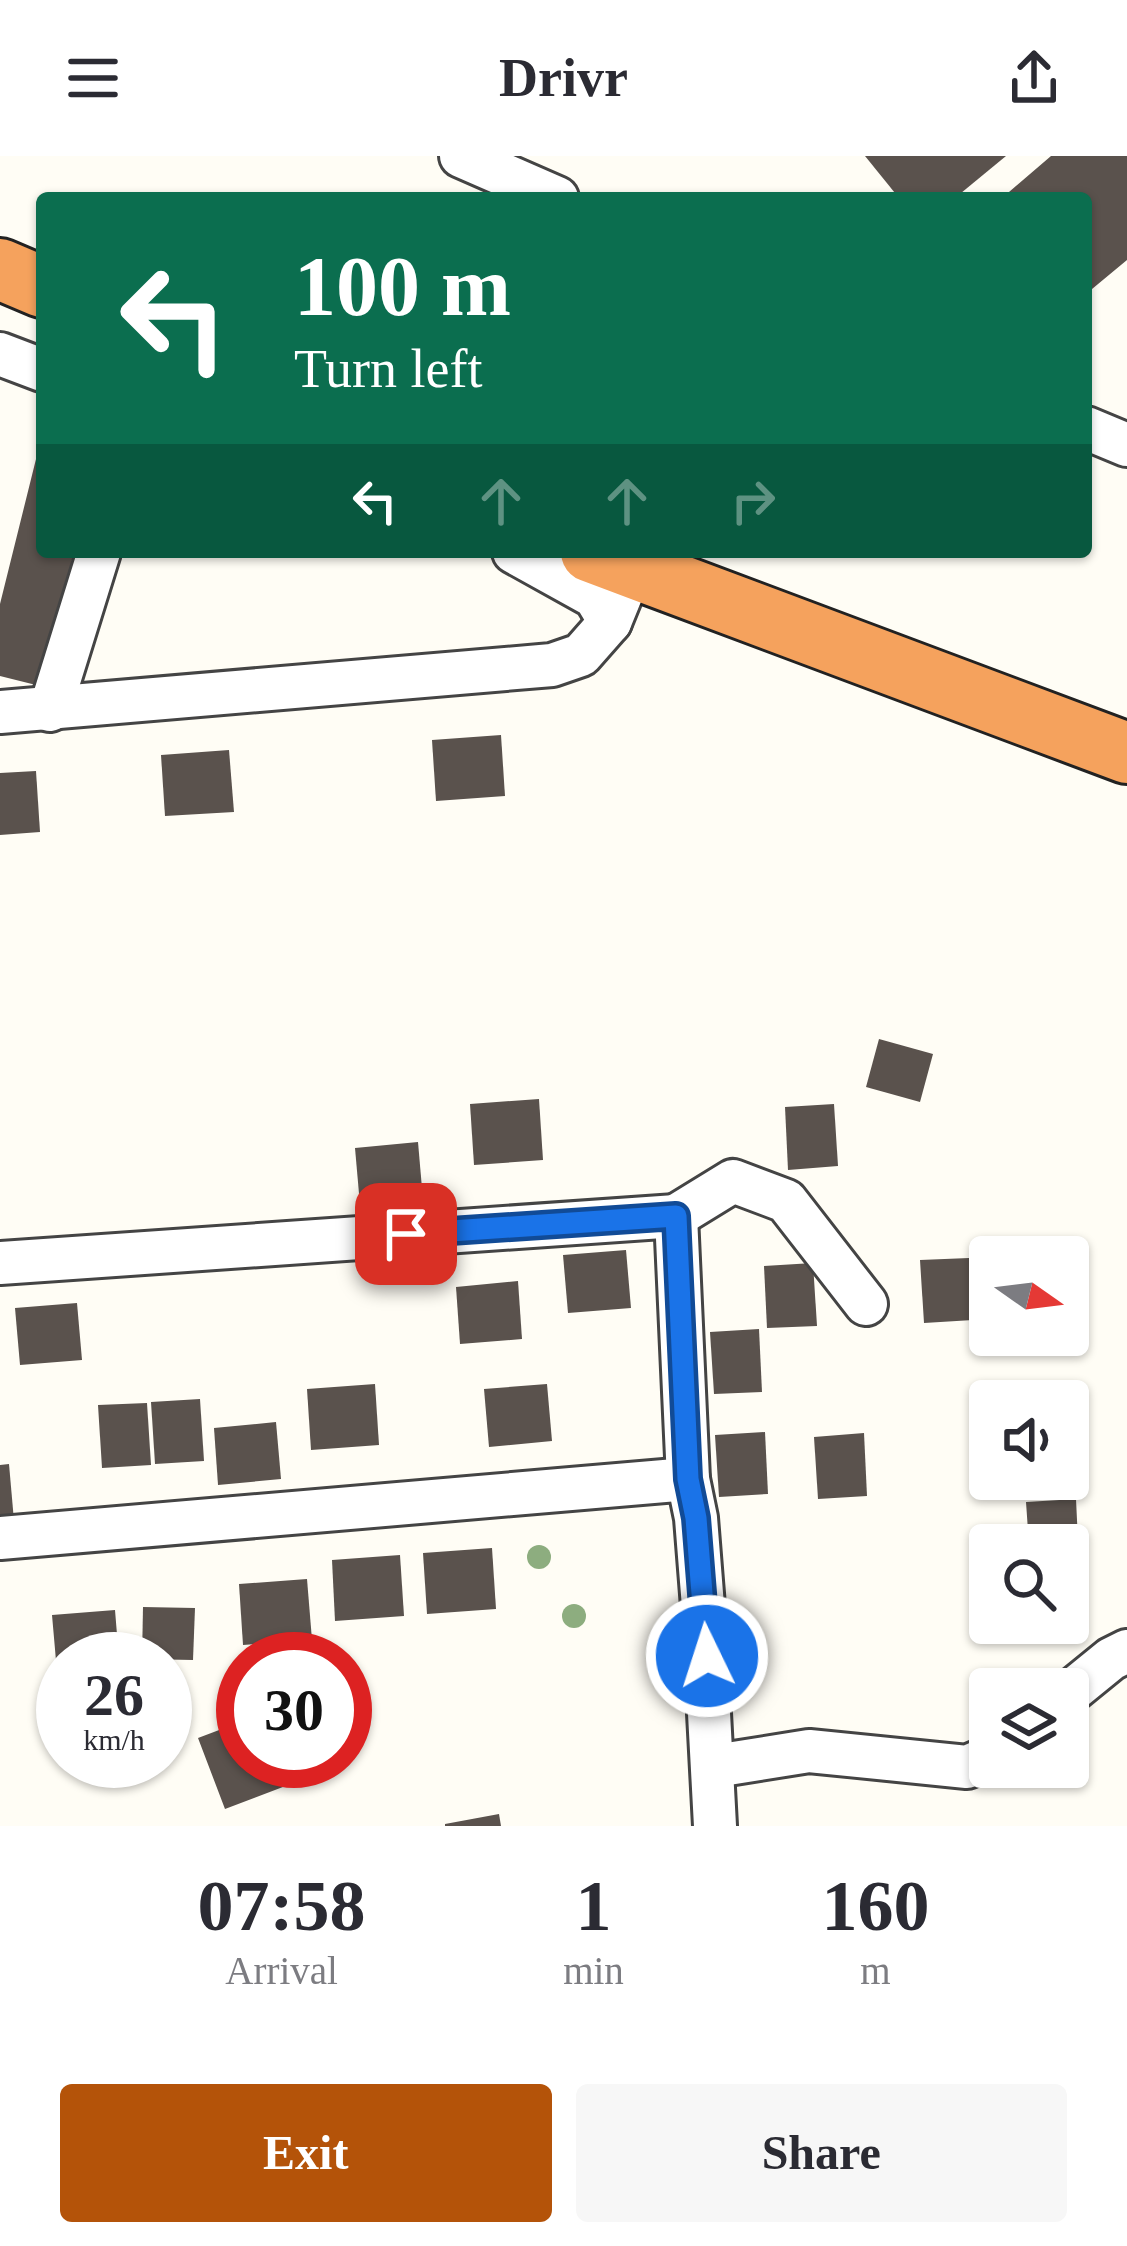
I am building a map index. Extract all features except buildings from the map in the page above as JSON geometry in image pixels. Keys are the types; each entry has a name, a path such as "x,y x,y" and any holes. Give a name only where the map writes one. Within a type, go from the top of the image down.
{"highway":[{"path":"0,269 36,284"},
{"path":"0,312 36,327"},
{"path":"710,558 1127,713"},
{"path":"611,581 1127,753"}],"street":[{"path":"461,156 543,192"},
{"path":"0,354 36,368"},
{"path":"1092,431 1127,446"},
{"path":"50,710 97,558"},
{"path":"525,558 595,597 611,581"},
{"path":"0,712 552,665 581,655 611,581"},
{"path":"0,1263 676,1216 733,1180 787,1201 866,1304"},
{"path":"676,1216 688,1479 696,1518 715,1766 715,1826"},
{"path":"0,1538 688,1479"},
{"path":"1089,1677 1127,1651"},
{"path":"715,1766 809,1751 969,1766"}],"route":[{"path":"406,1234 676,1216 688,1479 696,1518 707,1656"}]}
